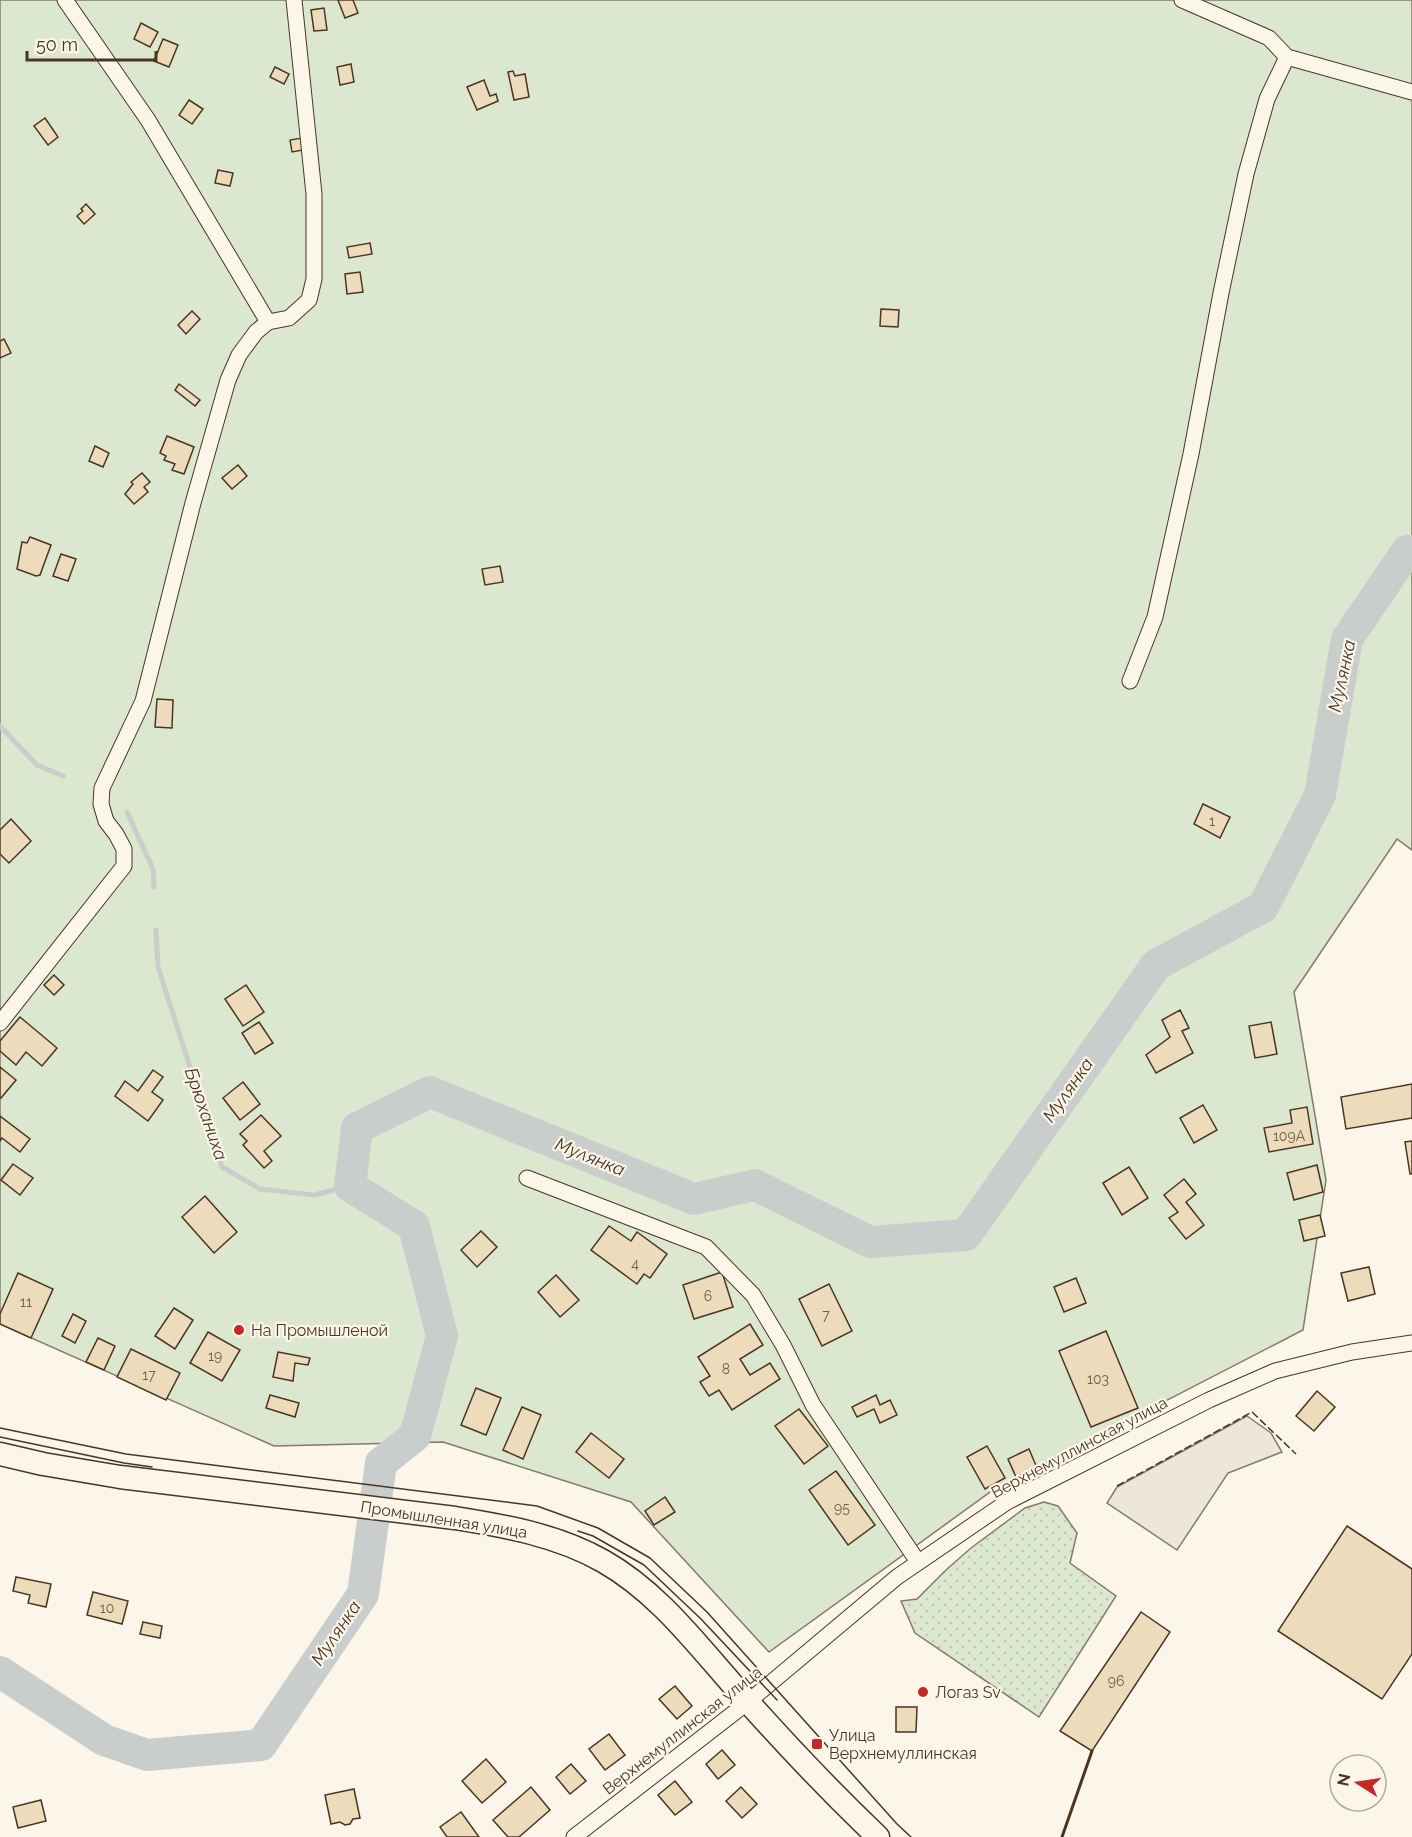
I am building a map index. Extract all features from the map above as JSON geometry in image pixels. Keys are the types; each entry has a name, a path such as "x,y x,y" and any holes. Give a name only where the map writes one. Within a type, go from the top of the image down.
{"street":[{"path":"65,0 148,120 268,322"},
{"path":"0,1023 124,866 124,849 106,821 101,804 102,788 143,701 193,503 228,380 239,355 256,332 268,322 289,318 309,300 314,279 314,194 294,0"},
{"path":"1182,0 1269,38 1287,57 1412,92"},
{"path":"1130,681 1155,617 1191,454 1246,174 1267,99 1287,57"},
{"path":"527,1178 706,1247 753,1295 783,1345 813,1405 918,1562"},
{"name":"Верхнемуллинская улица","path":"574,1837 748,1702 869,1599 918,1562 1007,1502 1209,1400 1275,1371 1352,1352 1412,1343"},
{"name":"Промышленная улица","path":"0,1454 120,1477 320,1500 509,1527 551,1539 603,1561 640,1587 673,1616 748,1702 844,1805 878,1837"}],"green space":[{"path":"0,0 1412,0 1412,850 1397,839 1294,992 1326,1180 1303,1330 993,1490 769,1652 631,1502 443,1442 274,1446 0,1324"},
{"path":"1044,1502 1058,1506 1077,1533 1070,1563 1116,1596 1039,1717 915,1633 901,1601 917,1599 971,1548 1025,1508"}],"shaded area":[{"path":"1247,1416 1271,1433 1282,1452 1228,1473 1177,1550 1107,1503 1117,1487"}],"building":[{"path":"338,0 353,0 358,13 345,18"},
{"path":"324,8 327,30 314,31 311,10"},
{"path":"141,23 158,32 150,47 134,39"},
{"path":"163,39 178,45 169,67 154,61"},
{"path":"351,64 354,82 340,85 337,67"},
{"path":"275,67 289,74 284,84 270,77"},
{"path":"513,71 515,76 525,74 529,97 514,100 508,72"},
{"path":"484,80 490,96 496,94 498,101 477,110 467,87"},
{"path":"189,100 203,109 192,124 179,115"},
{"path":"45,118 58,137 48,145 34,126"},
{"path":"302,138 303,150 292,152 290,140"},
{"path":"218,170 233,173 230,186 215,183"},
{"path":"86,204 95,214 84,224 77,216"},
{"path":"370,243 372,254 349,258 347,247"},
{"path":"360,272 363,292 347,294 345,274"},
{"path":"881,309 899,310 898,327 880,326"},
{"path":"192,311 200,319 186,334 178,325"},
{"path":"4,339 11,353 0,358 0,341"},
{"path":"179,384 200,400 195,406 175,390"},
{"path":"167,436 194,447 184,474 172,470 175,464 164,460 166,456 160,453"},
{"path":"95,446 109,453 103,467 89,461"},
{"path":"238,465 247,476 232,489 222,478"},
{"path":"142,473 150,482 144,487 148,492 134,504 125,494 133,484 131,482"},
{"path":"30,537 51,545 40,575 36,576 17,569 22,542 27,543"},
{"path":"61,554 76,559 68,581 53,576"},
{"path":"500,566 503,582 485,585 482,569"},
{"path":"157,699 173,700 172,728 155,727"},
{"path":"1203,804 1230,817 1220,838 1194,824"},
{"path":"11,819 31,841 9,863 0,854 0,830"},
{"path":"54,975 64,985 54,995 44,985"},
{"path":"246,985 264,1012 243,1026 225,999"},
{"path":"1180,1010 1189,1028 1182,1031 1193,1053 1156,1073 1146,1055 1170,1037 1162,1020"},
{"path":"20,1017 57,1048 42,1066 26,1052 16,1065 0,1051 0,1041"},
{"path":"259,1022 273,1043 255,1054 242,1033"},
{"path":"1271,1022 1277,1054 1255,1058 1249,1026"},
{"path":"0,1067 16,1080 1,1098 0,1098"},
{"path":"153,1070 163,1077 152,1092 163,1100 148,1121 115,1096 125,1081 138,1091"},
{"path":"243,1082 260,1104 240,1120 223,1098"},
{"path":"1412,1084 1412,1118 1346,1129 1341,1097"},
{"path":"1203,1105 1217,1130 1194,1143 1180,1118"},
{"path":"1307,1107 1313,1144 1269,1152 1264,1128 1292,1123 1290,1110"},
{"path":"261,1115 281,1136 264,1151 272,1161 264,1168 243,1145 247,1141 240,1134"},
{"path":"0,1116 30,1139 20,1152 2,1138 0,1141"},
{"path":"1412,1141 1412,1174 1410,1174 1405,1142"},
{"path":"13,1164 33,1178 20,1195 1,1180"},
{"path":"1317,1165 1323,1192 1294,1200 1287,1173"},
{"path":"1129,1167 1148,1198 1122,1215 1103,1183"},
{"path":"1184,1179 1196,1194 1186,1202 1204,1225 1186,1239 1169,1218 1178,1212 1164,1195"},
{"path":"205,1196 237,1232 214,1253 182,1217"},
{"path":"1320,1215 1325,1236 1304,1241 1299,1220"},
{"path":"609,1226 631,1241 637,1232 667,1254 650,1278 644,1274 637,1284 591,1250"},
{"path":"481,1231 497,1247 477,1267 461,1250"},
{"path":"1369,1267 1375,1294 1348,1301 1341,1273"},
{"path":"722,1272 733,1307 694,1319 683,1285"},
{"path":"18,1273 53,1289 31,1338 0,1324 0,1314"},
{"path":"556,1275 579,1300 560,1317 538,1292"},
{"path":"1076,1278 1086,1303 1064,1312 1054,1287"},
{"path":"829,1284 852,1331 822,1346 799,1299"},
{"path":"174,1308 193,1320 175,1349 155,1336"},
{"path":"73,1314 86,1321 75,1343 62,1336"},
{"path":"750,1324 763,1345 740,1359 750,1375 770,1363 780,1379 732,1410 719,1390 709,1396 700,1382 710,1376 698,1357"},
{"path":"1106,1331 1138,1408 1091,1427 1059,1351"},
{"path":"208,1332 240,1350 222,1381 190,1363"},
{"path":"98,1338 115,1346 104,1370 86,1362"},
{"path":"131,1349 180,1373 166,1400 117,1377"},
{"path":"278,1352 310,1358 308,1365 295,1363 293,1381 273,1377"},
{"path":"476,1388 501,1398 486,1435 461,1425"},
{"path":"1317,1391 1335,1407 1314,1431 1296,1416"},
{"path":"270,1395 299,1403 295,1417 266,1408"},
{"path":"876,1395 880,1405 890,1400 897,1415 880,1423 874,1409 857,1417 852,1407"},
{"path":"522,1407 541,1415 523,1459 503,1450"},
{"path":"799,1409 828,1446 804,1464 775,1426"},
{"path":"591,1433 624,1459 609,1478 576,1452"},
{"path":"987,1446 1005,1478 985,1489 967,1457"},
{"path":"1029,1449 1037,1468 1016,1477 1008,1459"},
{"path":"836,1471 875,1525 848,1545 809,1490"},
{"path":"665,1497 675,1512 654,1525 645,1511"},
{"path":"1347,1526 1412,1569 1412,1654 1382,1699 1278,1631"},
{"path":"16,1577 51,1584 46,1607 28,1603 30,1595 13,1591"},
{"path":"93,1592 128,1601 122,1624 87,1615"},
{"path":"1141,1612 1170,1632 1092,1751 1060,1731"},
{"path":"143,1622 162,1626 160,1638 140,1634"},
{"path":"675,1686 692,1706 677,1719 659,1699"},
{"path":"896,1707 917,1707 916,1732 896,1732"},
{"path":"609,1734 625,1755 605,1770 589,1749"},
{"path":"722,1750 735,1765 718,1779 706,1764"},
{"path":"486,1759 506,1782 482,1803 462,1781"},
{"path":"571,1764 586,1781 570,1794 556,1777"},
{"path":"675,1781 692,1802 675,1815 658,1795"},
{"path":"531,1787 550,1810 519,1837 508,1837 493,1820"},
{"path":"741,1787 757,1804 742,1818 726,1801"},
{"path":"354,1789 360,1818 353,1819 350,1824 345,1825 340,1822 331,1824 325,1795"},
{"path":"41,1800 46,1821 18,1828 13,1807"},
{"path":"461,1812 479,1837 447,1837 440,1827"}],"waterway":[{"name":"Мулянка","path":"0,1672 104,1740 147,1755 261,1745 363,1594 381,1463 415,1436 442,1336 414,1226 350,1186 357,1128 430,1092 694,1199 755,1185 870,1242 966,1235 1156,965 1263,907 1320,795 1347,639 1407,551 1412,551"},
{"name":"Брюханиха","path":"0,726 37,765 63,776"},
{"name":"Брюханиха","path":"127,812 153,869 154,887"},
{"name":"Брюханиха","path":"156,930 158,967 222,1167 260,1189 314,1195 350,1186"}],"tram line":[{"path":"0,1428 126,1454 537,1506 598,1528 650,1558 707,1612 911,1837"},
{"path":"0,1437 152,1467"},
{"path":"578,1531 593,1536 644,1565 701,1619 777,1700"}],"fence":[{"path":"1117,1486 1252,1412 1296,1454"}],"wall":[{"path":"1062,1837 1092,1751"}],"place":[{"name":"На Промышленой","path":"239,1330"},
{"name":"Логаз Sv","path":"923,1692"},
{"name":"Улица Верхнемуллинская","path":"817,1744"}]}
